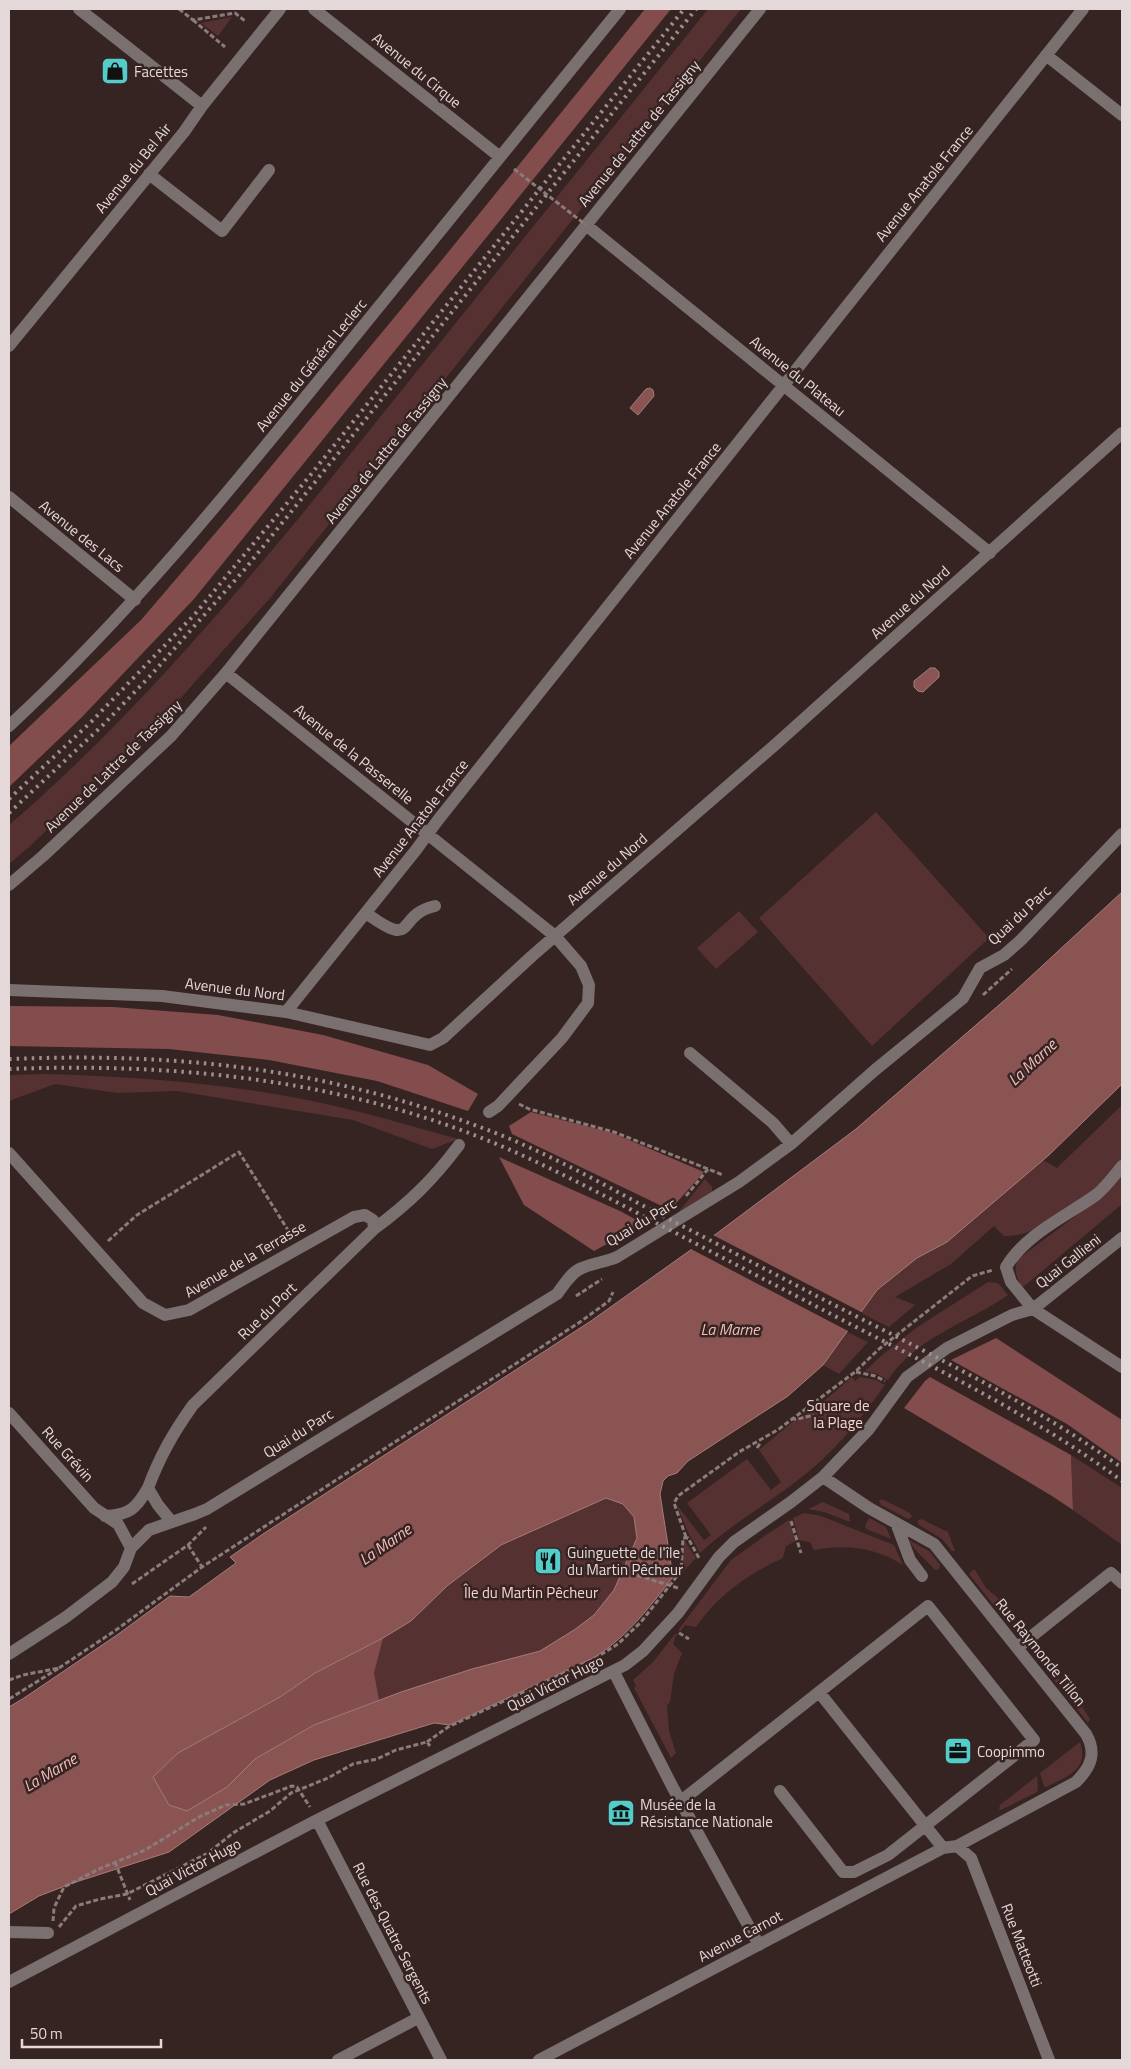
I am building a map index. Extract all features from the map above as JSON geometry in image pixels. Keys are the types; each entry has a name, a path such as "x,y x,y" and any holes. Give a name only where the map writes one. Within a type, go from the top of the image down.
{"street":[{"path":"79,9 202,106"},
{"name":"Avenue du Bel Air","path":"9,346 184,132 202,106 280,9"},
{"name":"Avenue du Cirque","path":"314,9 500,157"},
{"name":"Avenue du Général Leclerc","path":"9,726 50,688 135,600 210,515 620,9"},
{"name":"Avenue de Lattre de Tassigny","path":"9,885 43,856 171,736 226,673 760,9"},
{"name":"Avenue Anatole France","path":"286,1012 1083,9"},
{"path":"1046,55 1122,115"},
{"path":"149,174 222,231 269,170"},
{"name":"Avenue du Plateau","path":"586,225 990,553"},
{"name":"Avenue du Nord","path":"9,990 162,996 286,1012 430,1045 443,1038 555,936 776,744 1122,433"},
{"name":"Avenue des Lacs","path":"9,497 135,600"},
{"name":"Avenue de la Passerelle","path":"226,673 555,936"},
{"name":"Quai du Parc","path":"9,1654 66,1617 112,1582 124,1567 131,1548 149,1530 207,1509 557,1294 571,1276 581,1268 617,1257 739,1182 791,1144 875,1070 963,998 980,968 1004,955 1021,940 1122,834"},
{"path":"366,912 387,928 398,931 404,928 419,911 435,906"},
{"path":"489,1112 498,1106 562,1038 588,1003 589,985 581,966 555,936"},
{"path":"690,1053 773,1123 791,1144"},
{"name":"Rue du Port","path":"148,1488 157,1462 173,1432 193,1405 374,1229 404,1207 424,1188 459,1145"},
{"name":"Avenue de la Terrasse","path":"9,1153 143,1303 165,1315 189,1310 354,1217 365,1215 373,1220 374,1229"},
{"path":"1122,1166 1098,1193 1046,1228 1015,1252 1006,1267 1012,1282 1033,1309 1122,1367"},
{"name":"Quai Gallieni","path":"1033,1309 1053,1291 1105,1254 1122,1238"},
{"name":"Quai Victor Hugo","path":"9,1982 316,1820 614,1672 643,1651 678,1613 718,1557 734,1542 823,1477 869,1429 907,1377 947,1348 1012,1314 1033,1309"},
{"name":"Rue Grévin","path":"9,1413 94,1508 118,1524 131,1548"},
{"name":"Rue Raymonde Tillon","path":"823,1477 896,1523 934,1544 1086,1734 1092,1752 1090,1765 1076,1782 957,1846"},
{"path":"148,1488 158,1505 171,1521"},
{"path":"105,1516 118,1515 132,1510 140,1503 148,1488"},
{"path":"896,1523 910,1560 922,1576"},
{"path":"1017,1648 1111,1573 1122,1583"},
{"path":"681,1801 928,1606 1034,1740 888,1855 854,1872 843,1872 780,1791"},
{"path":"614,1672 759,1945"},
{"path":"819,1692 943,1848"},
{"name":"Rue des Quatre Sergents","path":"316,1820 441,2060"},
{"name":"Avenue Carnot","path":"539,2060 943,1848 957,1846"},
{"name":"Rue Matteotti","path":"957,1846 971,1858 1049,2060"},
{"path":"9,1932 48,1933"},
{"path":"338,2060 418,2018"}],"path":[{"path":"179,9 225,46"},
{"path":"193,20 235,13 245,21"},
{"path":"514,169 586,225"},
{"path":"530,1109 614,1132 726,1176"},
{"path":"96,1251 137,1215 239,1152 298,1248"},
{"path":"700,1560 686,1537 674,1504 675,1498 739,1452 763,1439 855,1372 879,1349 972,1276 1006,1267"},
{"path":"9,1699 116,1630 202,1567 580,1322 609,1301 613,1292"},
{"path":"855,1372 875,1376 890,1384"},
{"path":"791,1419 798,1420 814,1415"},
{"path":"757,1448 763,1439"},
{"path":"790,1515 801,1553"},
{"path":"48,1933 59,1927 76,1906 127,1894 208,1853 233,1833 270,1811 291,1793 328,1778 353,1764 377,1759 396,1750 427,1742 448,1727 592,1660 618,1644 641,1622 681,1571 682,1540 686,1537"},
{"path":"188,1544 202,1567"},
{"path":"695,1567 704,1556"},
{"path":"622,1571 678,1588"},
{"path":"673,1595 684,1581"},
{"path":"679,1634 689,1640"},
{"path":"9,1680 23,1675 58,1668"},
{"path":"427,1742 430,1746"},
{"path":"424,1749 438,1742"},
{"path":"48,1933 53,1920 54,1908 64,1887 114,1862 145,1850 199,1817 226,1805 244,1804 292,1786 301,1790 310,1807"},
{"path":"302,1812 317,1804"},
{"path":"114,1862 130,1900"},
{"path":"122,1904 135,1897"}],"green space":[{"path":"708,9 741,9 270,598 153,729 9,864 9,825 124,716 231,599 299,518"},
{"path":"232,17 218,36 201,23"},
{"path":"876,812 989,938 872,1046 759,918"},
{"path":"739,911 758,932 716,969 697,948"},
{"path":"44,1074 154,1080 263,1092 337,1107 458,1139 432,1149 353,1120 177,1091 117,1093 55,1084 9,1101 9,1075"},
{"path":"1122,1105 1122,1204 1022,1288 1016,1270 1018,1259 1089,1206 1082,1197 1046,1223 1026,1233 1004,1236 994,1226 951,1264 895,1297 915,1305 889,1327 861,1313 877,1290 917,1258 947,1242 1043,1160 1057,1168"},
{"path":"705,1179 712,1187 712,1193 677,1214"},
{"path":"988,1282 998,1283 1008,1295 928,1342 900,1365 888,1380 877,1374 865,1371 916,1328"},
{"path":"847,1332 868,1342 839,1374 823,1365"},
{"name":"Square de la Plage","path":"852,1377 855,1381 860,1377 876,1380 885,1385 856,1424 811,1470 723,1533 700,1553 689,1534 676,1504 704,1540 711,1535 687,1503 747,1459 771,1490 781,1482 759,1450 796,1419 811,1412"},
{"path":"1071,1455 1122,1488 1122,1545 1073,1510"},
{"name":"Île du Martin Pêcheur","path":"606,1498 623,1504 634,1517 637,1538 614,1590 594,1615 540,1651 472,1669 401,1692 314,1725 255,1759 178,1753 280,1697 315,1673 383,1638 411,1621 447,1586 501,1545"},
{"path":"882,1499 910,1513 912,1517 908,1519 881,1505 879,1501"},
{"path":"823,1502 849,1514 850,1522 824,1512 808,1509"},
{"path":"804,1513 821,1516 894,1545 903,1565 882,1554 860,1548 837,1547 814,1550 810,1542 799,1540 793,1518"},
{"path":"869,1518 886,1527 891,1539 866,1529 865,1526"},
{"path":"921,1519 948,1532 955,1551 952,1551 942,1539 919,1525 917,1521"},
{"path":"789,1520 796,1541 786,1546 783,1558 746,1578 724,1595 696,1627 685,1625 680,1632 679,1629 731,1560"},
{"path":"684,1540 696,1558 682,1573"},
{"path":"909,1540 929,1551 940,1565 939,1569 935,1570 917,1552"},
{"path":"975,1570 986,1588 1004,1603 1004,1612 1001,1614 969,1574"},
{"path":"675,1634 678,1635 675,1637 673,1644 682,1653 674,1674 670,1702 667,1705 669,1731 676,1753 671,1758 634,1688 636,1686 633,1680 653,1662"},
{"path":"1055,1678 1065,1684 1074,1695 1090,1719 1088,1723 1054,1680"},
{"path":"1080,1742 1082,1759 1079,1766 1068,1776 1046,1787 1044,1786 1040,1773"},
{"path":"1037,1776 1037,1792 1001,1810 999,1809 1000,1805"}],"shaded area":[{"path":"645,9 671,9 194,599 82,717 9,787 9,746 141,620 235,510 441,261"},
{"path":"9,1006 113,1007 218,1015 323,1035 428,1065 478,1094 468,1111 377,1081 269,1060 169,1049 9,1046"},
{"path":"531,1112 613,1133 704,1172 670,1210 512,1134 509,1126"},
{"path":"499,1157 620,1211 644,1224 594,1251 524,1205"},
{"path":"996,1338 1122,1420 1122,1463 1067,1424 951,1360"},
{"path":"930,1377 1071,1455 1073,1510 904,1408"},
{"path":"383,1638 374,1673 379,1700 314,1725 255,1759 227,1787 187,1811 169,1805 153,1777 178,1753 280,1697 315,1673"}],"water":[{"path":"650,388 653,390 654,396 638,415 630,408 646,389"},
{"path":"930,668 935,668 939,672 939,677 923,692 918,691 914,687 914,681"},
{"name":"La Marne","path":"1122,892 1122,1084 1049,1155 947,1242 917,1258 877,1290 823,1365 788,1396 688,1461 677,1473 668,1476 663,1481 660,1494 673,1577 628,1630 595,1657 450,1725 434,1723 314,1760 270,1780 169,1852 39,1896 9,1914 9,1707 117,1635 170,1596 189,1597 236,1563 230,1557 263,1534 591,1321 716,1234 856,1129 1014,992","holes":["606,1498 623,1504 634,1517 637,1538 614,1590 594,1615 574,1630 540,1651 472,1669 401,1692 314,1725 255,1759 227,1787 187,1811 169,1805 153,1777 178,1753 280,1697 315,1673 383,1638 411,1621 447,1586 501,1545"]}],"pier":[{"path":"711,1234 863,1313 850,1332 689,1248"}],"railway":[{"path":"9,799 91,722 195,614 308,478 684,9"},
{"path":"9,813 102,726 151,675 245,569 696,9"},
{"path":"9,1059 139,1059 263,1070 324,1081 385,1096 446,1115 508,1138 558,1161 967,1373 1046,1418 1122,1468"},
{"path":"9,1069 126,1069 242,1078 300,1087 357,1099 413,1114 469,1133 530,1159 589,1188 967,1385 1047,1430 1122,1481"}],"place":[{"name":"Facettes","path":"115,71"},
{"name":"Guinguette de l'île du Martin Pêcheur","path":"548,1561"},
{"name":"Coopimmo","path":"958,1751"},
{"name":"Musée de la Résistance Nationale","path":"621,1813"}]}
